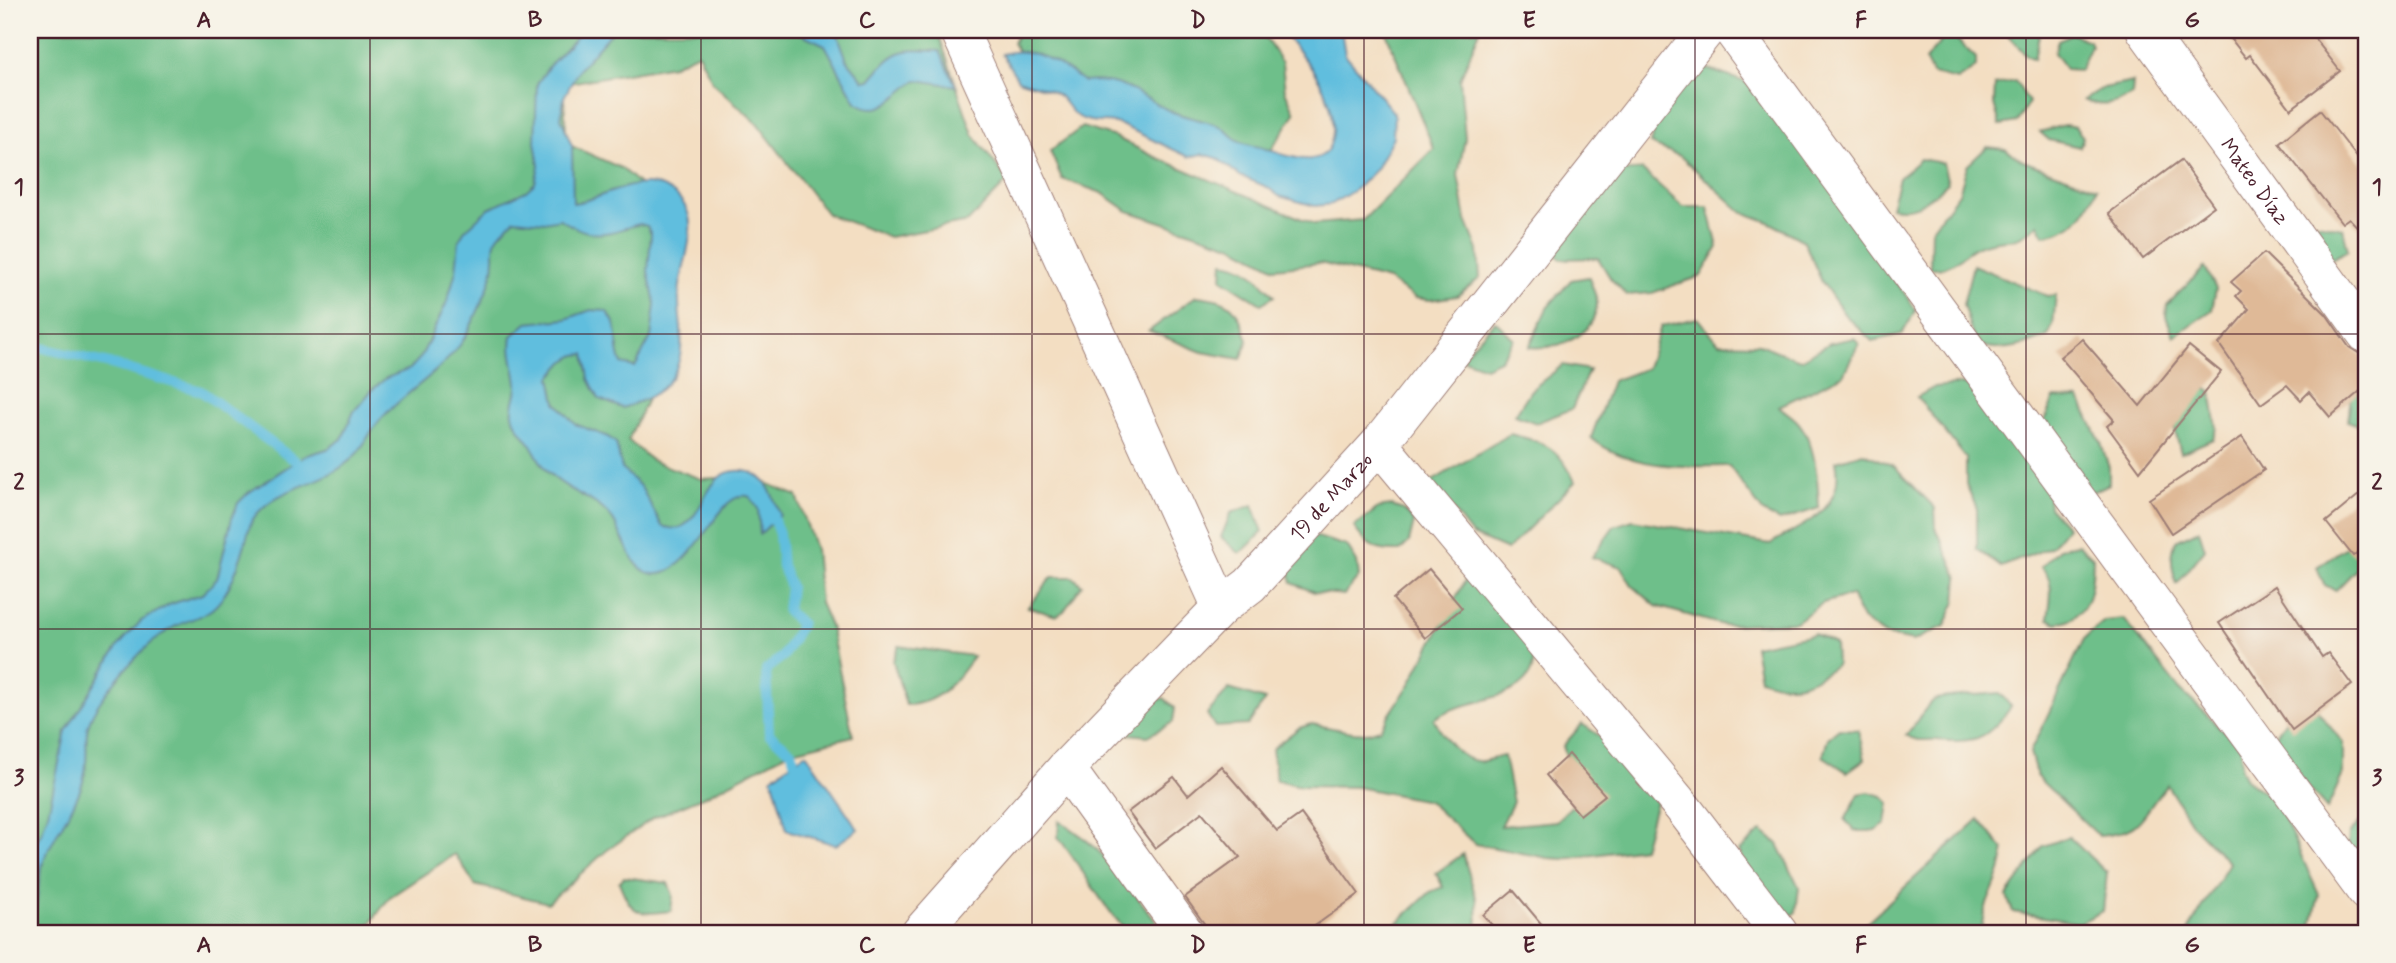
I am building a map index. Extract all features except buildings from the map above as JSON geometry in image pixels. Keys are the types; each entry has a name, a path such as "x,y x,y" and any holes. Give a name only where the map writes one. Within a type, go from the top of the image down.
{"street":[{"name":"19 de Marzo","path":"920,933 1066,768 1222,607 1250,585 1378,444 1706,30"},
{"path":"1732,30 2366,892"},
{"name":"Mateo Díaz","path":"2145,30 2366,334"},
{"path":"960,31 988,100 1222,607"},
{"path":"1378,444 1683,807 1779,933"},
{"path":"1066,768 1185,933"}],"green space":[{"path":"30,30 937,30 973,134 1008,181 968,222 889,237 827,214 757,123 713,83 698,53 673,65 563,84 567,144 621,168 639,184 676,311 651,391 628,440 652,461 701,479 750,476 797,496 815,549 820,603 830,626 853,736 789,752 707,795 653,818 606,851 548,903 475,885 455,854 390,897 363,933 30,933"},
{"path":"1019,30 1260,30 1282,63 1285,91 1295,113 1272,149 1260,152 1186,117 1133,98 1094,91 1024,62 1013,43"},
{"path":"1385,30 1480,30 1460,79 1465,138 1458,175 1466,220 1478,250 1480,278 1457,296 1430,300 1415,298 1388,280 1320,263 1275,268 1234,246 1128,211 1102,193 1062,179 1050,151 1082,127 1115,137 1153,156 1314,224 1363,220 1434,149"},
{"path":"2003,30 2034,30 2039,35 2034,59 2027,56"},
{"path":"2072,34 2089,41 2091,46 2080,70 2066,69 2054,53 2058,40"},
{"path":"1942,40 1957,40 1976,58 1976,67 1957,80 1932,74 1925,60"},
{"path":"1704,68 1760,87 1916,310 1902,334 1872,341 1845,315 1822,282 1804,241 1769,222 1742,212 1680,156 1650,144 1669,100"},
{"path":"2015,81 2029,102 2017,122 2000,125 1994,104 1995,85"},
{"path":"2133,82 2132,95 2119,101 2102,105 2083,100 2103,88"},
{"path":"2065,125 2075,127 2083,137 2080,147 2049,140 2040,132"},
{"path":"1987,147 2005,149 2023,161 2097,188 2078,220 2063,230 2044,235 2038,224 2017,238 1983,244 1948,266 1930,268 1931,230 1959,193 1967,166"},
{"path":"1920,159 1943,163 1948,183 1916,206 1891,207 1899,178"},
{"path":"1642,170 1683,207 1708,207 1718,247 1701,276 1652,293 1627,295 1611,279 1598,258 1561,259 1549,247 1602,198 1621,172"},
{"path":"2317,223 2343,228 2348,250 2315,268 2305,237"},
{"path":"1223,262 1252,273 1274,296 1261,304 1222,279"},
{"path":"1973,265 2047,296 2056,295 2053,325 2048,336 2012,348 1975,344 1963,304"},
{"path":"2205,267 2216,289 2212,310 2174,336 2166,317 2167,305"},
{"path":"1589,277 1597,304 1589,325 1573,339 1551,346 1529,347 1547,308 1571,280"},
{"path":"1196,296 1226,303 1236,312 1248,340 1241,359 1202,352 1149,331"},
{"path":"1697,318 1719,343 1759,344 1800,360 1830,343 1854,338 1859,343 1843,375 1779,406 1796,420 1808,439 1815,462 1819,508 1780,521 1763,512 1729,466 1675,466 1639,461 1622,456 1591,438 1612,381 1647,368 1661,326"},
{"path":"1495,321 1514,339 1500,360 1485,367 1461,358"},
{"path":"1563,365 1589,370 1572,409 1536,423 1515,415 1531,390"},
{"path":"2195,383 2211,391 2217,428 2213,439 2181,453 2170,412"},
{"path":"1963,384 1995,400 2046,473 2049,507 2067,527 2051,547 2001,567 1977,549 1977,509 1966,484 1966,458 1917,397 1935,387"},
{"path":"2366,387 2366,428 2348,421 2351,395"},
{"path":"2054,398 2080,399 2101,443 2109,468 2109,484 2082,497 2047,439 2044,421"},
{"path":"1510,434 1550,448 1563,461 1575,482 1507,550 1472,535 1431,482"},
{"path":"1863,453 1894,466 1935,508 1936,528 1958,577 1956,602 1945,626 1913,641 1885,635 1862,619 1851,595 1823,603 1795,622 1723,625 1656,606 1632,585 1621,567 1592,557 1614,526 1633,520 1770,544 1809,521 1829,503 1835,492 1836,461"},
{"path":"1253,505 1263,532 1240,554 1221,537 1231,513"},
{"path":"1391,506 1404,510 1414,522 1409,542 1400,551 1373,547 1354,527 1378,508"},
{"path":"2199,530 2205,549 2177,584 2172,562 2176,541"},
{"path":"1311,535 1347,546 1357,562 1359,577 1344,595 1314,592 1292,583 1288,567"},
{"path":"2366,539 2366,559 2336,590 2324,585 2317,567 2355,541"},
{"path":"2078,544 2093,558 2088,599 2077,615 2057,623 2048,619 2050,585 2049,578 2041,567 2059,549"},
{"path":"1052,577 1073,577 1082,585 1064,611 1056,616 1028,607"},
{"path":"1467,577 1533,649 1533,667 1526,680 1514,689 1447,711 1434,719 1447,740 1467,758 1482,761 1504,756 1513,802 1501,826 1556,821 1580,798 1563,746 1582,724 1655,773 1661,784 1643,848 1564,859 1548,858 1475,844 1428,801 1357,787 1300,786 1276,780 1272,749 1299,728 1312,724 1352,732 1368,733 1380,729 1410,684"},
{"path":"2124,619 2179,689 2241,747 2241,770 2246,779 2277,802 2319,895 2310,933 2187,933 2229,863 2192,825 2167,785 2134,826 2126,831 2099,836 2037,777 2030,752 2084,639 2104,621"},
{"path":"1814,634 1835,644 1836,665 1800,684 1782,685 1760,679 1754,646"},
{"path":"899,646 973,656 953,683 937,696 928,701 906,705 893,661"},
{"path":"1229,689 1265,700 1248,725 1215,727 1207,714"},
{"path":"2000,693 2011,707 1995,726 1980,737 1962,741 1921,740 1906,735 1934,700"},
{"path":"1164,698 1175,708 1173,722 1148,736 1119,733 1121,709"},
{"path":"2296,704 2317,710 2343,743 2343,774 2327,809 2270,744"},
{"path":"1839,729 1858,730 1865,759 1847,772 1823,756 1828,738"},
{"path":"1869,792 1882,796 1889,803 1886,824 1875,831 1855,831 1845,820 1859,794"},
{"path":"2366,816 2366,864 2347,862 2349,834"},
{"path":"1979,819 2004,850 2000,872 1984,912 1982,933 1855,933"},
{"path":"1059,821 1104,857 1165,933 1129,933 1109,910 1058,837"},
{"path":"1762,831 1778,844 1799,887 1796,912 1775,926 1739,851"},
{"path":"2069,837 2107,873 2103,911 2079,923 2013,912 2007,896 2043,846"},
{"path":"1463,854 1477,901 1478,933 1395,933 1392,928 1430,892 1443,887 1436,873"},
{"path":"624,877 668,883 673,895 671,911 650,913 632,907 619,882"}],"water":[{"path":"583,30 613,30 579,69 564,97 561,118 572,146 573,203 634,185 658,186 670,191 682,201 688,213 690,240 680,282 681,350 672,377 660,390 646,399 622,408 599,399 589,379 585,354 576,355 564,362 551,377 556,402 575,424 616,443 622,469 641,487 662,526 683,526 691,519 716,480 735,471 750,472 761,479 770,489 780,515 760,534 758,509 750,497 739,496 719,514 685,558 672,569 658,574 649,573 635,561 610,516 596,504 563,485 546,469 514,418 517,383 512,336 527,323 566,319 591,310 606,311 616,330 622,364 635,367 651,337 655,304 648,271 651,234 647,226 640,224 608,233 591,233 560,219 544,222 515,219 495,242 494,267 486,293 460,345 382,418 361,448 343,466 272,500 262,508 251,522 236,570 218,603 207,612 174,627 150,644 122,672 100,702 87,729 82,785 47,852 30,925 30,847 41,834 48,813 66,731 119,645 141,621 171,604 202,594 217,579 232,518 238,503 248,493 304,456 327,449 342,439 354,411 372,390 386,378 410,369 421,357 447,302 456,271 459,241 464,231 489,208 526,191 535,183 539,166 535,142 537,84 550,65"},
{"path":"793,30 836,30 847,60 864,81 870,80 886,62 900,53 916,50 940,51 956,86 917,80 881,107 865,107 856,102 825,45"},
{"path":"1280,30 1341,30 1345,54 1394,113 1393,137 1376,169 1356,189 1332,204 1315,206 1279,196 1267,187 1240,176 1217,158 1202,154 1189,157 1119,124 1082,119 1055,93 1018,80 1002,54 1036,54 1056,63 1084,82 1097,81 1119,85 1174,113 1222,127 1243,143 1287,156 1317,158 1324,154 1330,145 1333,132 1329,103 1317,76"},
{"path":"806,753 858,829 836,845 787,830 772,777"}],"waterway":[{"path":"30,345 114,365 201,391 305,468"},
{"path":"770,510 779,534 782,566 790,587 787,611 801,624 783,656 766,670 769,734 792,752 794,761"}]}
